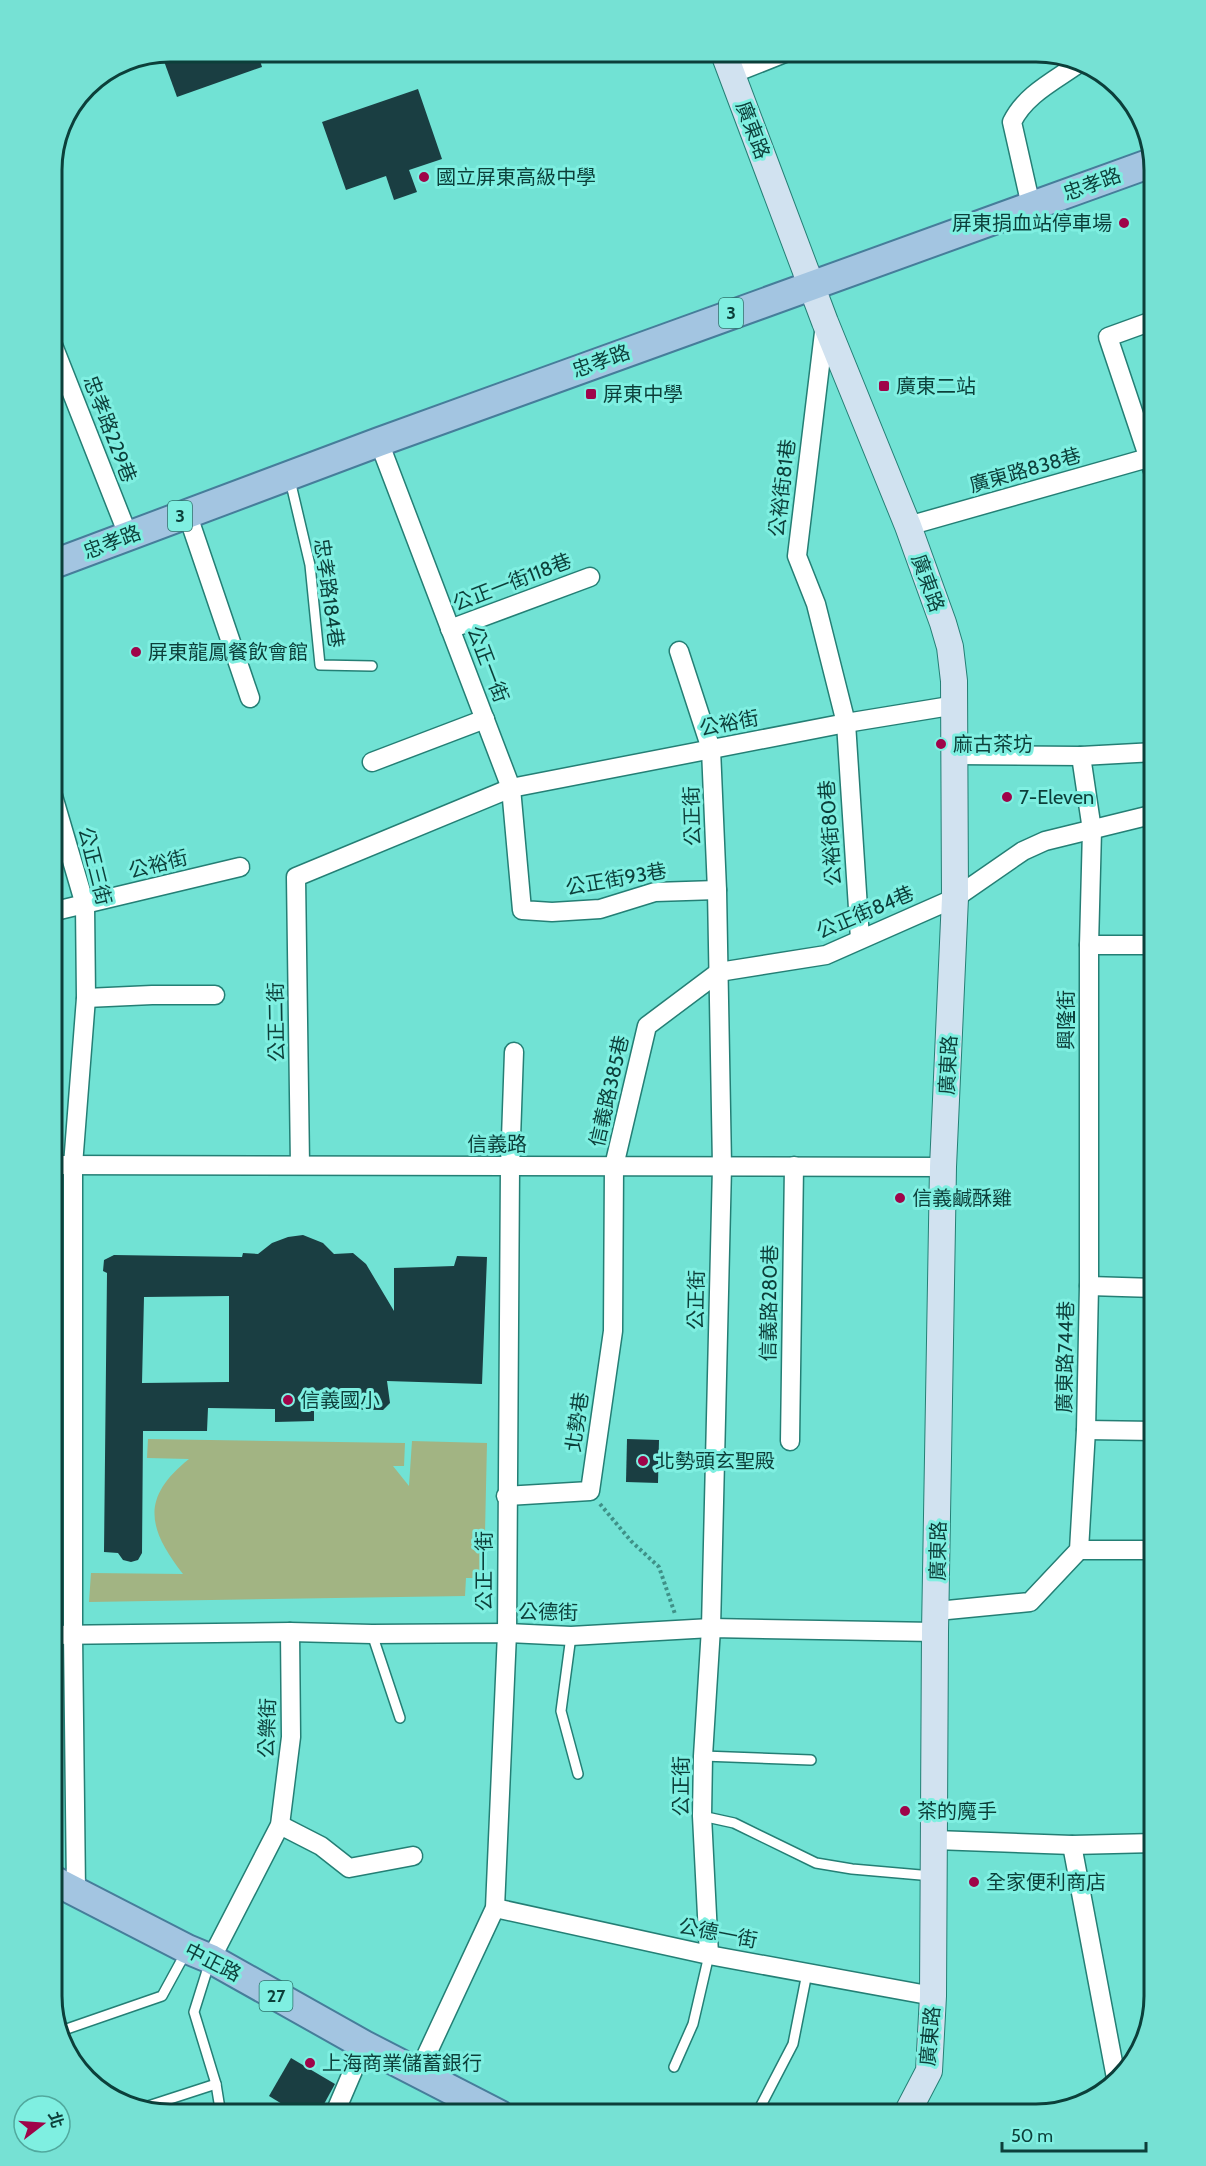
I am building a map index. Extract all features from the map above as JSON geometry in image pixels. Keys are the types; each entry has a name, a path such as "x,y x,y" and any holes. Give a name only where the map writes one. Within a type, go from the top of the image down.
{"main road":[{"name":"忠孝路","path":"62,561 379,442 1144,166"},
{"name":"中正路","path":"62,1884 199,1954 363,2045 479,2104"}],"street":[{"name":"廣東路","path":"727,62 825,322 908,526 950,647 956,705 955,898 943,1167 933,1996 929,2071 912,2104"},
{"path":"1031,206 1012,122 1018,110 1030,97 1073,68"},
{"name":"公裕街81巷","path":"825,322 797,556 816,604 846,723"},
{"path":"1144,324 1108,337 1144,435"},
{"name":"忠孝路229巷","path":"62,368 128,535"},
{"name":"公正一街","path":"379,442 511,788 522,910"},
{"name":"廣東路838巷","path":"908,526 1144,459"},
{"path":"187,513 250,698"},
{"name":"公正一街118巷","path":"450,629 590,577"},
{"name":"公正街","path":"679,651 711,749 719,972 722,1166 711,1628 703,1756 702,1816 710,1955"},
{"name":"公裕街","path":"297,877 511,788 846,723 956,705"},
{"path":"372,762 485,719"},
{"name":"公裕街80巷","path":"846,723 860,939"},
{"path":"956,755 1080,756 1144,753"},
{"name":"興隆街","path":"1080,756 1092,830 1089,945 1089,1286"},
{"name":"公正街84巷","path":"719,972 826,955 955,898 1023,851 1045,841 1144,817"},
{"name":"公正三街","path":"62,827 85,905 86,998 73,1165 73,1635 76,1891"},
{"name":"公裕街","path":"62,910 240,867"},
{"name":"公正二街","path":"297,877 300,1165"},
{"name":"公正街93巷","path":"522,910 552,912 600,909 655,892 717,890"},
{"path":"1089,945 1144,945"},
{"name":"信義路385巷","path":"614,1166 647,1026 719,972"},
{"path":"86,998 216,995"},
{"name":"公正一街","path":"418,2073 495,1908 507,1633 506,1497 510,1167 514,1052"},
{"name":"信義路","path":"62,1165 943,1167"},
{"name":"北勢巷","path":"590,1491 613,1331 614,1166"},
{"name":"信義路280巷","path":"790,1441 794,1166"},
{"path":"1089,1286 1144,1288"},
{"name":"廣東路744巷","path":"1079,1551 1086,1430 1089,1286"},
{"name":"廣東路744巷","path":"1086,1430 1144,1431"},
{"path":"506,1497 590,1491"},
{"path":"936,1622 1030,1602 1079,1551 1144,1550"},
{"name":"公德街","path":"62,1635 290,1632 507,1633 571,1636 711,1628 936,1622"},
{"name":"公樂街","path":"199,1954 280,1825 291,1737 290,1632"},
{"path":"280,1825 321,1846 349,1868 413,1856"},
{"path":"935,1840 1072,1845 1144,1843"},
{"path":"1072,1845 1115,2071"},
{"name":"公德一街","path":"495,1908 710,1955 933,1996"},
{"path":"339,2104 363,2045"}],"lane":[{"name":"忠孝路184巷","path":"289,475 310,565 320,665 372,666"},
{"path":"372,1634 400,1718"},
{"path":"571,1636 561,1711 578,1774"},
{"path":"703,1756 811,1760"},
{"path":"702,1816 734,1823 816,1863 852,1869 934,1876"},
{"path":"67,2029 162,1996 199,1954"},
{"path":"199,1954 194,2012 216,2084 219,2104"},
{"path":"674,2067 693,2024 710,1955"},
{"path":"762,2104 793,2044 807,1973"},
{"path":"157,2103 216,2084"}],"path":[{"path":"590,1491 631,1541 659,1567 676,1618"}],"green space":[{"path":"148,1439 405,1443 404,1466 393,1466 409,1486 412,1441 487,1443 484,1578 466,1578 465,1596 89,1602 91,1573 183,1574 162,1543 154,1514 162,1487 189,1459 147,1458"}],"building":[{"path":"164,62 260,62 262,67 177,97"},
{"path":"418,89 442,159 409,170 417,192 394,200 386,176 346,190 322,122"},
{"path":"303,1235 323,1243 334,1254 353,1253 366,1264 394,1311 394,1268 454,1266 457,1256 487,1257 482,1384 387,1381 390,1403 383,1410 314,1409 314,1421 275,1422 275,1409 208,1408 207,1431 143,1431 142,1553 138,1560 131,1562 123,1560 118,1553 104,1552 107,1273 103,1271 104,1260 114,1255 242,1257 243,1253 258,1254 272,1243 288,1237","holes":["229,1296 229,1382 142,1383 144,1297"]},
{"name":"北勢頭玄聖殿","path":"627,1439 659,1440 658,1483 626,1482"},
{"path":"291,2058 335,2084 324,2104 282,2104 269,2096"}],"place":[{"name":"國立屏東高級中學","path":"424,177"},
{"name":"屏東捐血站停車場","path":"1124,223"},
{"name":"廣東二站","path":"884,386"},
{"name":"屏東中學","path":"591,394"},
{"name":"屏東龍鳳餐飲會館","path":"136,652"},
{"name":"麻古茶坊","path":"941,744"},
{"name":"7-Eleven","path":"1007,797"},
{"name":"信義鹹酥雞","path":"900,1198"},
{"name":"信義國小","path":"288,1400"},
{"name":"北勢頭玄聖殿","path":"643,1461"},
{"name":"茶的魔手","path":"905,1811"},
{"name":"全家便利商店","path":"974,1882"},
{"name":"上海商業儲蓄銀行","path":"310,2063"}]}
